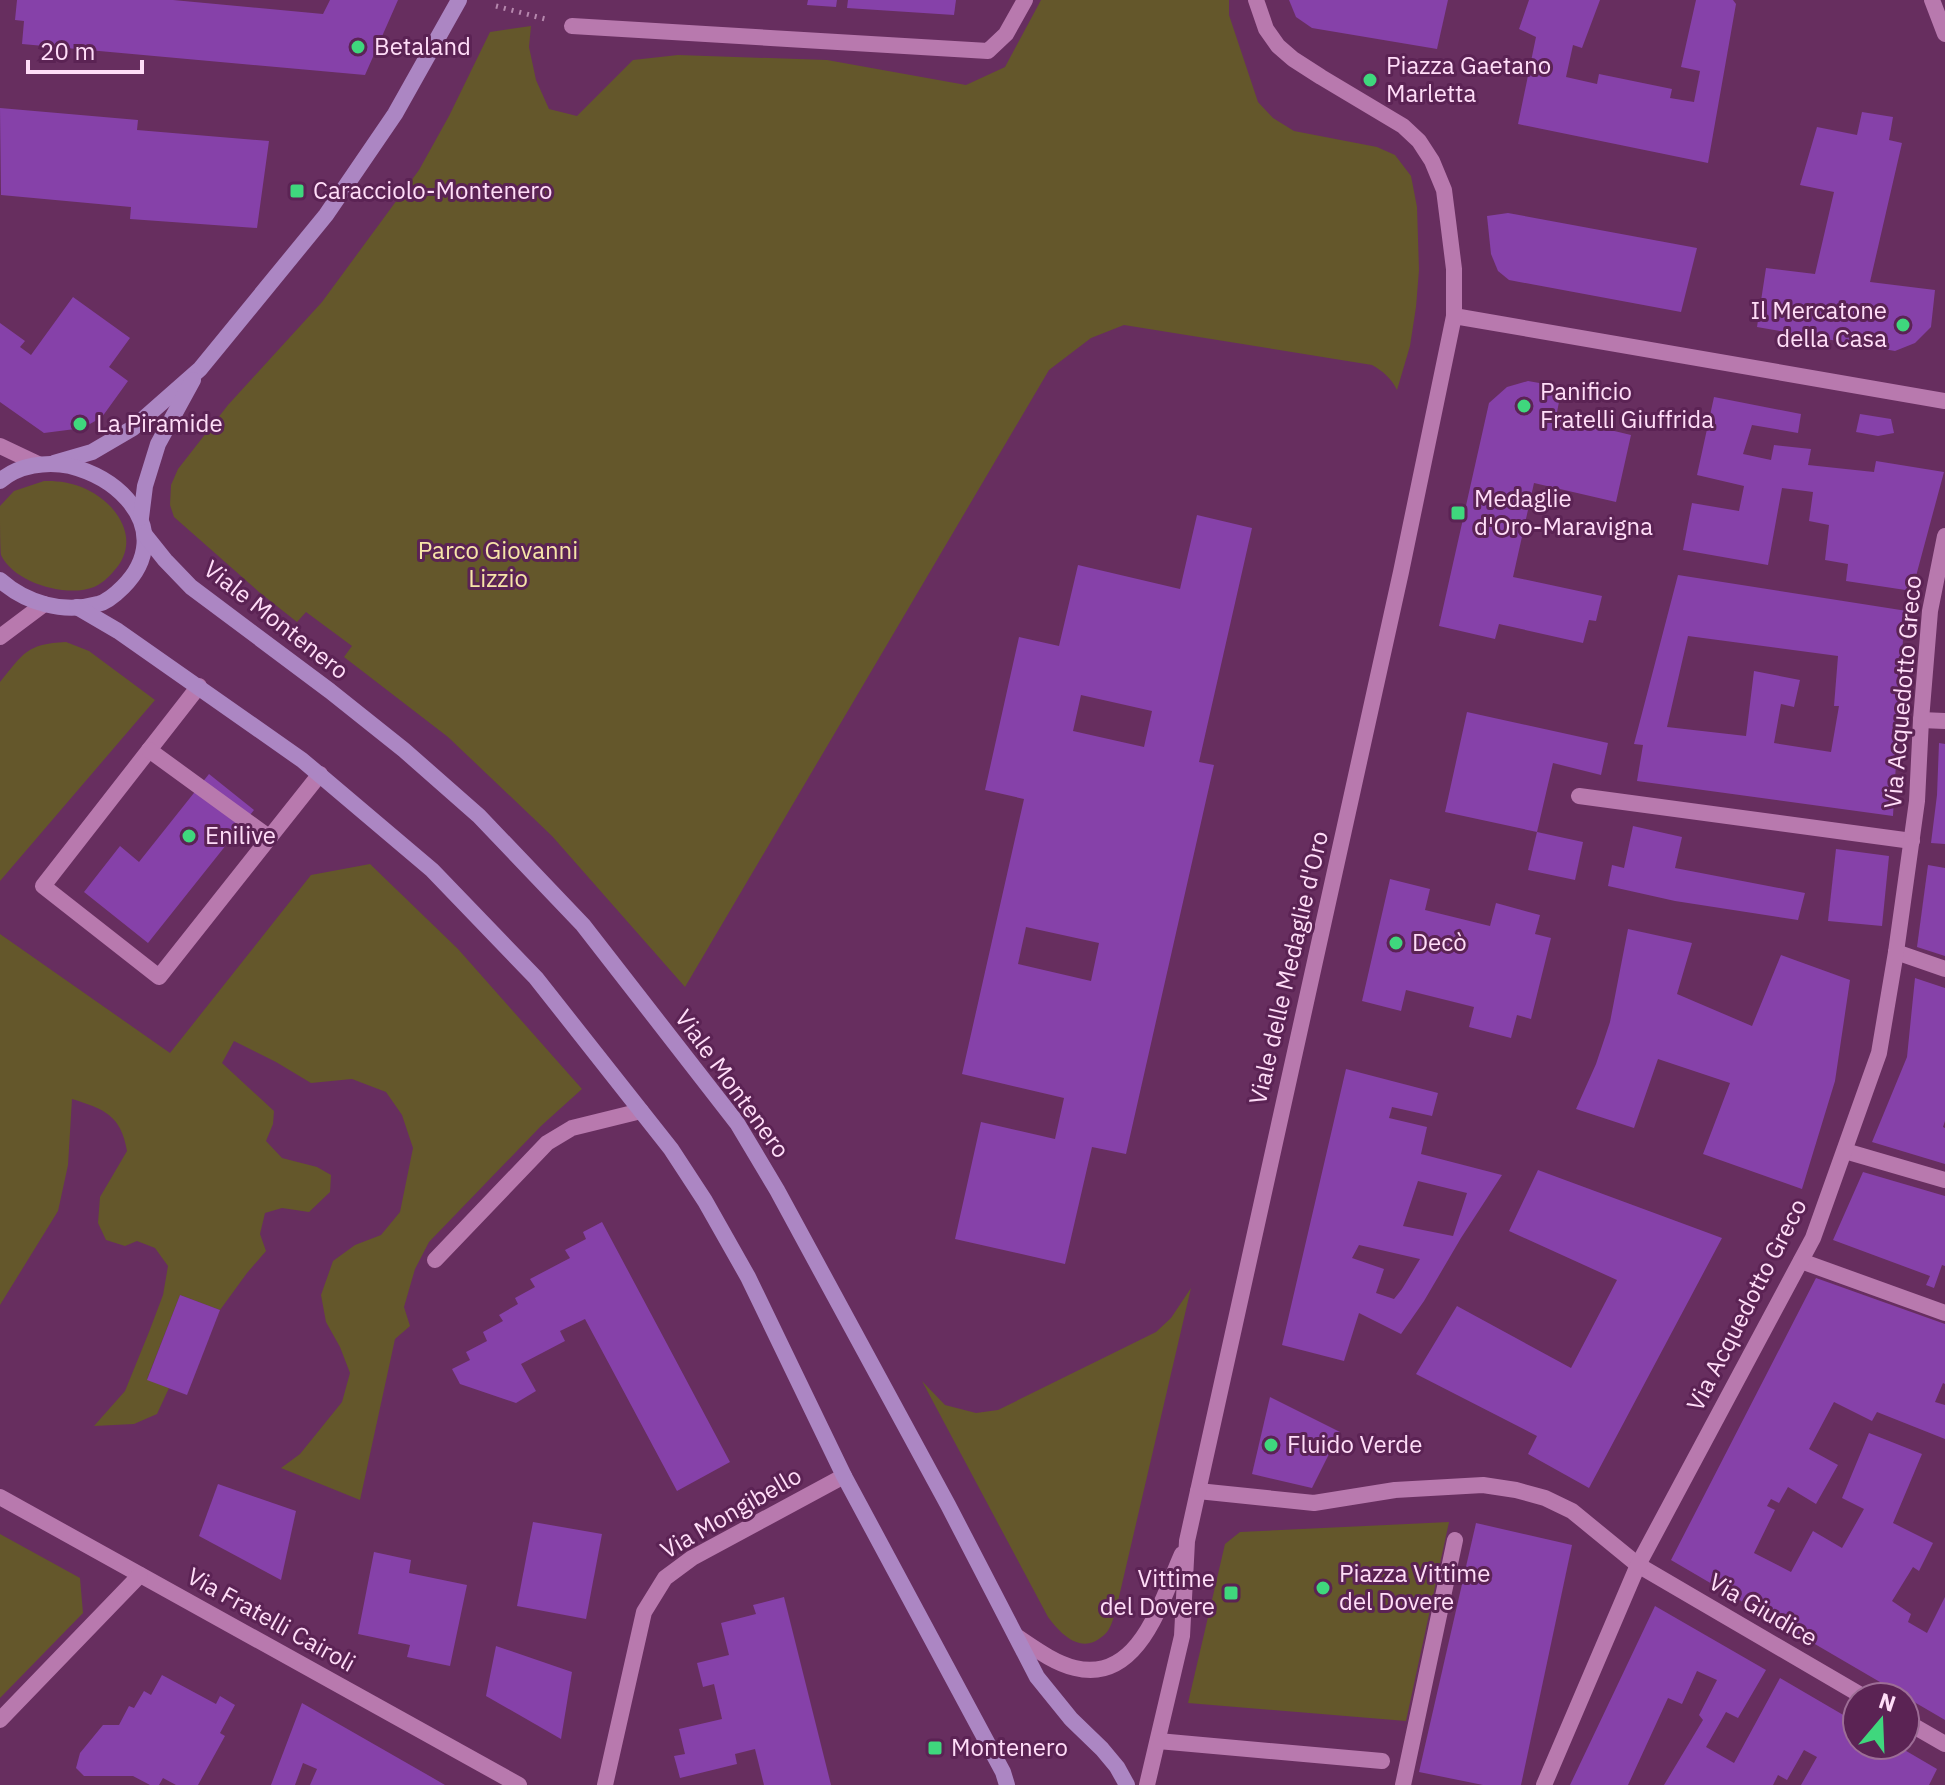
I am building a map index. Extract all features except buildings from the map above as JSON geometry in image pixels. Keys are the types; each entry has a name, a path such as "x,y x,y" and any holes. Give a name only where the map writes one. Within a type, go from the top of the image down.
{"main road":[{"path":"0,481 5,476 92,452 133,428 200,369 326,215 395,114 459,0"},
{"path":"0,580 23,596 44,604 77,607 100,604 129,581 138,569 144,551 145,535 141,518 145,486 158,444 200,369"},
{"path":"46,464 83,469 101,477 119,490 141,518"},
{"name":"Viale Montenero","path":"145,535 191,587 391,740 479,816 583,925 737,1123 777,1190 948,1505 1037,1677 1071,1719 1102,1749 1127,1785"},
{"path":"77,607 199,686 320,774 432,870 536,978 671,1149 696,1188 748,1277 844,1476 1007,1781"}],"street":[{"path":"572,26 988,51 1006,34 1025,0"},
{"path":"1932,0 1945,34"},
{"name":"Viale delle Medaglie d'Oro","path":"1147,1785 1182,1636 1187,1541 1401,572 1454,316 1454,269 1444,190 1432,161 1419,141 1403,126 1293,59 1278,46 1266,29 1260,3"},
{"path":"1454,316 1945,401"},
{"path":"0,446 46,464"},
{"name":"Via Acquedotto Greco","path":"1544,1785 1638,1565 1813,1238 1879,1053 1912,841 1930,611 1945,536"},
{"path":"0,637 44,604"},
{"path":"199,686 43,886 159,977 320,774"},
{"path":"1921,720 1945,721"},
{"path":"149,750 270,838"},
{"path":"1579,796 1912,841"},
{"path":"1896,952 1945,969"},
{"path":"435,1260 547,1143 572,1128 641,1111"},
{"path":"1845,1151 1945,1180"},
{"path":"1801,1261 1945,1313"},
{"name":"Via Mongibello","path":"605,1785 644,1612 665,1578 692,1558 844,1476"},
{"name":"Via Giudice","path":"1198,1491 1314,1503 1409,1489 1483,1485 1545,1498 1572,1511 1638,1565 1841,1684"},
{"name":"Via Fratelli Cairoli","path":"0,1497 519,1785"},
{"path":"1403,1785 1455,1540"},
{"path":"1016,1636 1073,1668 1105,1668 1120,1661 1138,1647 1149,1628 1187,1541"},
{"path":"0,1720 140,1575"},
{"path":"1921,1730 1945,1744"},
{"path":"1158,1741 1382,1761"}],"path":[{"path":"496,6 572,26"}],"green space":[{"name":"Parco Giovanni Lizzio","path":"1041,0 1229,0 1229,15 1258,102 1273,118 1294,131 1377,147 1395,155 1411,176 1417,207 1419,270 1410,346 1397,390 1387,376 1372,365 1124,325 1091,338 1049,370 685,987 552,836 448,737 344,657 352,646 306,612 297,622 174,517 170,505 171,485 178,469 228,405 322,302 419,170 490,32 531,26 529,47 536,80 549,109 577,116 633,60 678,55 827,60 966,85 1005,67"},
{"path":"44,481 62,482 88,490 104,500 122,523 126,539 124,556 97,586 70,591 42,586 17,573 1,555 0,506 14,491"},
{"path":"66,642 89,651 155,700 0,881 0,682 27,652 42,645"},
{"path":"370,864 458,949 582,1089 541,1126 429,1242 415,1269 404,1307 410,1326 395,1339 360,1500 281,1468 300,1454 342,1402 350,1373 326,1322 321,1295 333,1261 355,1245 381,1235 400,1212 413,1148 402,1115 386,1092 352,1079 311,1083 234,1041 222,1063 274,1111 266,1141 282,1158 317,1167 331,1175 330,1192 309,1212 282,1208 265,1213 260,1234 266,1251 220,1310 180,1295 147,1379 169,1388 157,1414 134,1424 94,1426 125,1391 163,1295 168,1266 155,1248 137,1241 125,1246 106,1240 98,1223 100,1197 127,1151 120,1129 109,1115 72,1099 68,1165 58,1211 0,1305 0,934 170,1053 311,875"},
{"path":"1191,1288 1115,1614 1108,1630 1098,1639 1082,1644 1067,1637 1048,1617 922,1381 945,1405 976,1413 998,1410 1156,1332 1171,1318"},
{"path":"1449,1522 1406,1721 1188,1703 1225,1544 1240,1532"},
{"path":"0,1534 80,1578 83,1613 0,1698"}],"place":[{"name":"Betaland","path":"358,47"},
{"name":"Piazza Gaetano Marletta","path":"1370,80"},
{"name":"Caracciolo-Montenero","path":"297,191"},
{"name":"Il Mercatone della Casa","path":"1903,325"},
{"name":"Panificio Fratelli Giuffrida","path":"1524,406"},
{"name":"La Piramide","path":"80,424"},
{"name":"Medaglie d'Oro-Maravigna","path":"1458,513"},
{"name":"Enilive","path":"189,836"},
{"name":"Decò","path":"1396,943"},
{"name":"Fluido Verde","path":"1271,1445"},
{"name":"Piazza Vittime del Dovere","path":"1323,1588"},
{"name":"Vittime del Dovere","path":"1231,1593"},
{"name":"Montenero","path":"935,1748"}]}
